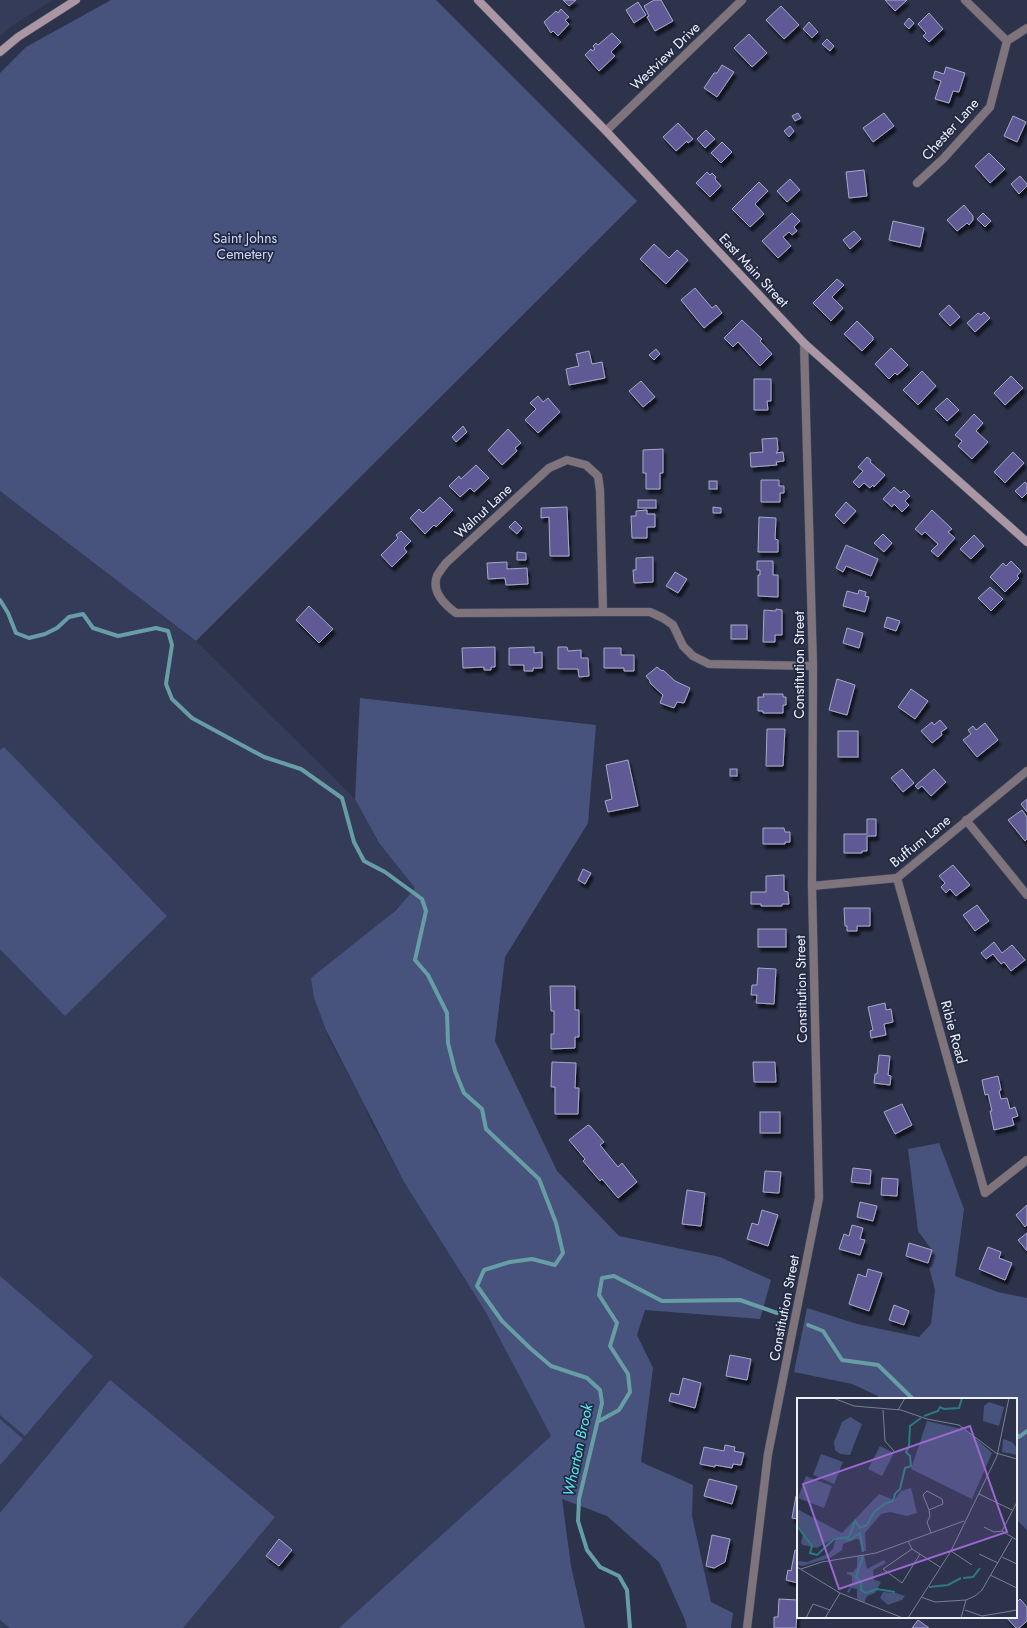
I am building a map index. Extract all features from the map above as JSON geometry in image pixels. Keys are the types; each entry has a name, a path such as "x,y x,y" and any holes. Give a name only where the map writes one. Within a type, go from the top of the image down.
{"main road":[{"path":"0,52 18,37 76,0"},
{"name":"East Main Street","path":"478,0 606,131 804,343 1027,542"}],"street":[{"name":"Westview Drive","path":"606,131 742,0"},
{"path":"966,0 1007,41 1027,28"},
{"name":"Chester Lane","path":"917,183 943,159 990,107 1007,41"},
{"name":"Constitution Street","path":"748,1628 768,1454 819,1198 812,886 813,666 804,343"},
{"name":"Walnut Lane","path":"603,612 600,490 598,476 586,465 567,460 549,468 446,563 437,577 436,589 442,602 456,613 650,612 673,625 683,646 693,656 709,664 813,666"},
{"name":"Buffum Lane","path":"812,886 897,878 1027,771"},
{"path":"966,820 1027,895"},
{"name":"Ribie Road","path":"897,878 985,1193 1027,1160"}],"shaded area":[{"path":"0,0 53,0 13,25 0,36"},
{"path":"0,491 196,641 355,799 379,843 415,888 314,998 329,1039 364,1104 370,1120 404,1182 485,1311 551,1436 341,1628 0,1628"}],"green space":[{"name":"Saint Johns Cemetery","path":"111,0 436,0 637,201 196,641 0,491 0,73 26,47"},
{"path":"360,698 596,725 588,823 505,957 495,1041 557,1171 619,1236 720,1257 771,1280 760,1319 645,1310 637,1335 653,1368 641,1462 693,1485 692,1516 711,1602 733,1613 731,1628 687,1628 685,1620 659,1562 607,1516 562,1499 571,1566 585,1628 339,1628 551,1436 485,1311 404,1182 326,1030 314,998 311,978 395,911 415,888 379,843 355,799"},
{"path":"4,747 167,916 65,1016 0,949 0,750"},
{"path":"939,1143 964,1209 955,1276 998,1292 1027,1298 1027,1530 1017,1520 1017,1398 877,1398 878,1396 852,1384 794,1372 807,1308 857,1324 919,1337 931,1324 935,1290 928,1263 932,1250 918,1231 908,1149"},
{"path":"0,1276 93,1356 25,1436 0,1415"},
{"path":"110,1380 275,1517 183,1628 10,1628 0,1620 0,1513"},
{"path":"0,1419 23,1439 0,1465"}],"building":[{"path":"563,0 576,0 569,6"},
{"path":"654,0 661,0 673,21 655,31 647,17 649,16 644,6"},
{"path":"885,0 907,0 895,11"},
{"path":"638,2 646,15 634,23 626,10"},
{"path":"781,6 799,25 784,39 766,20"},
{"path":"561,9 569,17 565,20 569,24 558,36 553,31 551,33 544,22 556,11 558,13"},
{"path":"929,13 943,29 929,42 923,36 926,33 918,24"},
{"path":"909,18 914,23 909,29 904,24"},
{"path":"809,22 818,32 812,38 803,29"},
{"path":"612,33 621,42 611,52 615,56 599,71 585,55 591,49 592,51 595,49 593,46 596,43 598,45"},
{"path":"749,34 767,53 752,67 734,48"},
{"path":"827,39 834,46 830,51 822,44"},
{"path":"722,65 734,72 717,97 704,88 714,73 717,73"},
{"path":"946,67 965,73 959,92 953,91 949,103 935,99 941,81 933,78 935,71 944,74"},
{"path":"798,113 801,118 795,121 792,116"},
{"path":"884,113 894,126 873,142 863,128"},
{"path":"1013,116 1026,122 1017,142 1004,136"},
{"path":"678,123 693,139 688,143 687,141 676,151 663,137"},
{"path":"790,126 794,131 789,137 784,131"},
{"path":"706,130 715,139 705,148 697,139"},
{"path":"722,142 732,152 721,163 711,153"},
{"path":"989,153 1005,169 990,183 975,166"},
{"path":"864,170 867,196 849,198 846,172"},
{"path":"707,172 710,175 712,173 716,177 715,179 721,186 710,197 696,183"},
{"path":"1020,176 1027,186 1019,194 1011,184"},
{"path":"790,179 800,190 787,202 777,191"},
{"path":"759,182 768,191 755,204 764,214 750,227 732,209"},
{"path":"964,205 973,216 973,220 969,225 967,223 957,231 947,220"},
{"path":"792,213 800,221 794,227 797,231 792,235 789,232 783,237 791,246 778,258 762,241"},
{"path":"983,213 991,221 985,227 977,219"},
{"path":"893,221 924,228 920,247 889,240"},
{"path":"854,231 861,239 850,249 843,240"},
{"path":"654,244 669,258 677,250 688,260 666,284 640,259"},
{"path":"837,279 844,285 832,297 843,308 831,321 813,303"},
{"path":"695,288 712,308 716,305 722,313 704,328 681,300"},
{"path":"949,305 960,317 950,326 939,314"},
{"path":"984,312 990,318 975,332 967,323 978,313 981,315"},
{"path":"742,320 762,339 760,341 772,354 760,366 738,342 733,347 724,338"},
{"path":"857,321 873,337 873,340 862,351 844,334"},
{"path":"891,348 908,365 897,375 895,373 889,379 875,364"},
{"path":"656,349 660,354 654,360 649,355"},
{"path":"589,351 592,364 602,362 605,378 569,385 566,369 579,366 576,354"},
{"path":"922,371 936,386 918,405 903,390"},
{"path":"1011,376 1023,388 1005,405 994,393"},
{"path":"754,379 771,379 771,401 767,401 768,410 754,410"},
{"path":"641,381 655,397 643,407 629,391"},
{"path":"538,396 543,402 548,398 560,412 538,433 525,420 536,409 530,403"},
{"path":"947,398 959,410 947,421 935,409"},
{"path":"974,414 983,423 976,431 988,442 972,459 958,446 962,441 955,435"},
{"path":"463,426 467,432 456,442 452,437"},
{"path":"508,429 521,443 515,448 517,451 502,465 488,450"},
{"path":"777,438 778,450 776,453 783,452 784,461 776,462 777,465 751,467 750,453 763,452 762,439"},
{"path":"663,449 663,473 660,473 660,489 646,489 646,473 643,473 643,450"},
{"path":"1013,452 1024,463 1005,483 994,472"},
{"path":"867,457 871,460 870,462 885,475 874,487 873,485 870,488 864,483 859,488 853,482 863,471 858,467"},
{"path":"476,465 489,478 474,492 470,488 460,497 449,486 459,476 461,479"},
{"path":"761,480 779,480 779,486 784,486 784,493 780,493 780,502 761,502"},
{"path":"709,481 717,481 717,489 709,489"},
{"path":"1025,482 1027,484 1027,493 1022,498 1015,491"},
{"path":"894,487 901,493 904,490 910,496 905,501 909,505 902,512 894,504 892,507 883,499"},
{"path":"440,497 453,510 436,527 434,525 425,534 410,518 419,509 423,513"},
{"path":"638,500 656,500 656,508 638,508"},
{"path":"846,502 856,511 844,524 835,515"},
{"path":"567,507 569,556 550,556 549,517 541,518 541,508"},
{"path":"713,507 721,508 721,513 713,513"},
{"path":"647,510 647,514 655,514 655,527 647,527 647,538 632,538 631,516 636,516 636,511"},
{"path":"932,510 952,529 948,532 955,538 938,557 931,551 938,544 925,532 922,535 915,529"},
{"path":"759,517 776,518 775,539 778,540 778,552 758,552"},
{"path":"515,521 522,528 517,534 509,527"},
{"path":"401,531 411,541 404,548 407,552 392,567 381,555 398,538 396,535"},
{"path":"883,534 892,543 884,552 874,543"},
{"path":"974,535 984,546 971,559 960,549"},
{"path":"846,545 878,559 871,576 846,566 843,572 836,568"},
{"path":"517,552 526,553 526,560 517,560"},
{"path":"653,557 653,582 634,583 633,570 636,570 636,558"},
{"path":"757,561 773,561 773,575 778,575 778,597 758,596 758,575 760,575 760,570 757,570"},
{"path":"1011,561 1021,571 1017,576 1019,578 1005,592 990,577 1003,563 1006,566"},
{"path":"507,562 507,569 527,568 528,584 506,585 505,578 488,579 487,563"},
{"path":"675,572 687,579 678,593 666,586"},
{"path":"990,587 1003,599 991,611 978,598"},
{"path":"859,590 866,592 865,596 869,597 865,612 843,606 847,591 858,594"},
{"path":"309,606 333,629 319,643 296,620"},
{"path":"776,609 782,610 782,635 775,635 775,642 763,642 764,610 776,611"},
{"path":"887,617 900,621 896,631 884,627"},
{"path":"731,625 747,625 747,639 731,639"},
{"path":"847,628 863,633 859,648 843,643"},
{"path":"495,647 495,667 491,667 491,670 484,670 484,667 463,668 462,648"},
{"path":"534,647 534,653 542,652 542,668 533,668 533,671 524,671 524,665 509,665 509,648"},
{"path":"558,647 567,647 568,651 581,650 581,658 588,658 589,676 579,677 578,669 558,669"},
{"path":"604,648 621,648 621,655 634,655 634,671 624,671 624,668 604,668"},
{"path":"657,667 662,671 663,670 675,681 690,688 684,703 677,702 674,708 660,703 663,695 650,683 646,676"},
{"path":"837,679 855,685 847,715 829,710"},
{"path":"911,689 928,701 915,719 898,707"},
{"path":"763,694 783,694 783,697 786,697 786,705 783,705 783,713 763,713 763,711 758,711 758,697 764,697"},
{"path":"940,720 947,728 941,732 942,735 932,743 921,731 932,722 934,725"},
{"path":"985,723 998,740 977,757 963,740 971,734 968,730 973,726 976,730"},
{"path":"767,729 785,729 783,766 766,766"},
{"path":"838,731 858,731 858,757 838,757"},
{"path":"628,760 638,806 608,812 605,801 612,799 606,765"},
{"path":"730,769 737,769 737,776 730,776"},
{"path":"902,769 914,783 903,792 891,778"},
{"path":"934,769 946,782 931,796 922,786 918,789 915,786"},
{"path":"1027,799 1027,812 1021,804"},
{"path":"1022,810 1027,817 1027,839 1025,841 1008,820"},
{"path":"867,819 876,819 876,836 867,836 867,851 862,851 862,853 844,853 844,834 867,834"},
{"path":"763,828 784,828 785,832 790,832 790,842 785,842 785,844 763,844"},
{"path":"953,865 970,885 956,896 950,889 946,893 941,887 945,883 939,876"},
{"path":"583,869 591,873 585,884 578,880"},
{"path":"784,875 784,891 788,892 789,904 782,904 782,906 761,906 761,904 751,904 751,892 766,892 766,876"},
{"path":"977,905 989,921 975,931 963,915"},
{"path":"844,908 870,908 870,926 857,926 857,931 847,931 847,926 845,926"},
{"path":"758,929 786,929 786,947 758,947"},
{"path":"994,942 1002,953 1012,945 1025,960 1011,971 1004,962 1001,964 993,954 986,959 981,953"},
{"path":"758,968 776,969 774,1004 756,1003 757,995 751,995 752,985 757,985"},
{"path":"550,986 575,986 575,1010 579,1010 579,1037 575,1037 575,1048 551,1049 551,1034 554,1034 554,1011 551,1011"},
{"path":"885,1003 886,1010 891,1009 893,1022 884,1024 886,1035 871,1038 870,1031 873,1030 868,1007"},
{"path":"879,1055 890,1056 888,1075 891,1076 890,1085 874,1083 875,1074 877,1074"},
{"path":"552,1062 576,1063 575,1088 579,1088 578,1114 555,1114 555,1087 551,1087"},
{"path":"753,1062 775,1062 776,1082 754,1082"},
{"path":"998,1076 1001,1099 1007,1098 1010,1109 1015,1107 1018,1116 1012,1118 1014,1125 994,1130 988,1094 985,1095 982,1080"},
{"path":"902,1104 912,1125 895,1134 884,1112"},
{"path":"760,1112 780,1112 780,1133 760,1133"},
{"path":"588,1125 604,1142 600,1145 618,1167 622,1163 637,1182 618,1198 602,1179 600,1181 583,1161 585,1159 569,1140"},
{"path":"853,1168 871,1170 870,1184 851,1182"},
{"path":"765,1171 781,1172 779,1193 763,1192"},
{"path":"882,1178 898,1179 897,1196 881,1195"},
{"path":"687,1190 705,1193 701,1226 682,1224"},
{"path":"860,1202 877,1206 873,1221 857,1217"},
{"path":"1027,1205 1027,1225 1025,1227 1016,1215"},
{"path":"762,1210 778,1215 768,1246 747,1239 752,1223 758,1225"},
{"path":"852,1225 863,1228 860,1239 865,1240 860,1255 839,1249 844,1234 849,1236"},
{"path":"1027,1233 1027,1251 1018,1240"},
{"path":"909,1243 932,1250 928,1263 906,1256"},
{"path":"988,1247 1001,1252 999,1258 1012,1263 1005,1280 979,1269"},
{"path":"868,1269 882,1273 869,1311 849,1304 858,1274 866,1277"},
{"path":"894,1305 909,1311 904,1325 889,1320"},
{"path":"730,1355 751,1359 747,1380 726,1376"},
{"path":"683,1378 701,1383 695,1408 669,1401 671,1393 679,1395"},
{"path":"725,1445 735,1447 734,1451 744,1453 741,1465 733,1464 732,1468 700,1464 704,1447 724,1451"},
{"path":"709,1479 737,1486 732,1504 704,1496"},
{"path":"796,1496 797,1519 792,1518"},
{"path":"712,1535 730,1539 725,1562 714,1568 706,1566"},
{"path":"279,1539 292,1550 279,1566 266,1556"},
{"path":"795,1550 797,1551 797,1583 786,1580 788,1570 791,1571"},
{"path":"779,1599 797,1600 796,1628 774,1628 774,1617 778,1617"},
{"path":"1020,1599 1027,1607 1027,1621 1019,1628 1016,1628 1007,1618 1017,1618 1017,1602"},
{"path":"918,1620 929,1628 912,1628"}],"waterway":[{"name":"Wharton Brook","path":"0,600 8,613 16,633 29,638 45,634 57,628 69,617 83,614 93,628 118,636 156,628 168,631 172,645 166,684 172,699 192,718 264,757 301,769 342,798 354,842 364,861 385,872 422,899 426,911 415,960 428,975 447,1013 448,1043 455,1071 464,1093 482,1109 486,1129 539,1179 556,1223 563,1253 555,1265 532,1259 510,1262 484,1270 477,1286 502,1321 551,1366 587,1378 600,1390 602,1403 579,1499 578,1521 587,1550 600,1567 619,1576 627,1590 630,1628"},
{"path":"599,1421 619,1410 630,1392 628,1374 610,1346 617,1323 599,1295 602,1278 614,1276 662,1301 740,1300 777,1313"},
{"path":"808,1325 823,1331 842,1360 878,1365 912,1398"},
{"path":"1017,1435 1019,1437 1027,1431"}]}
